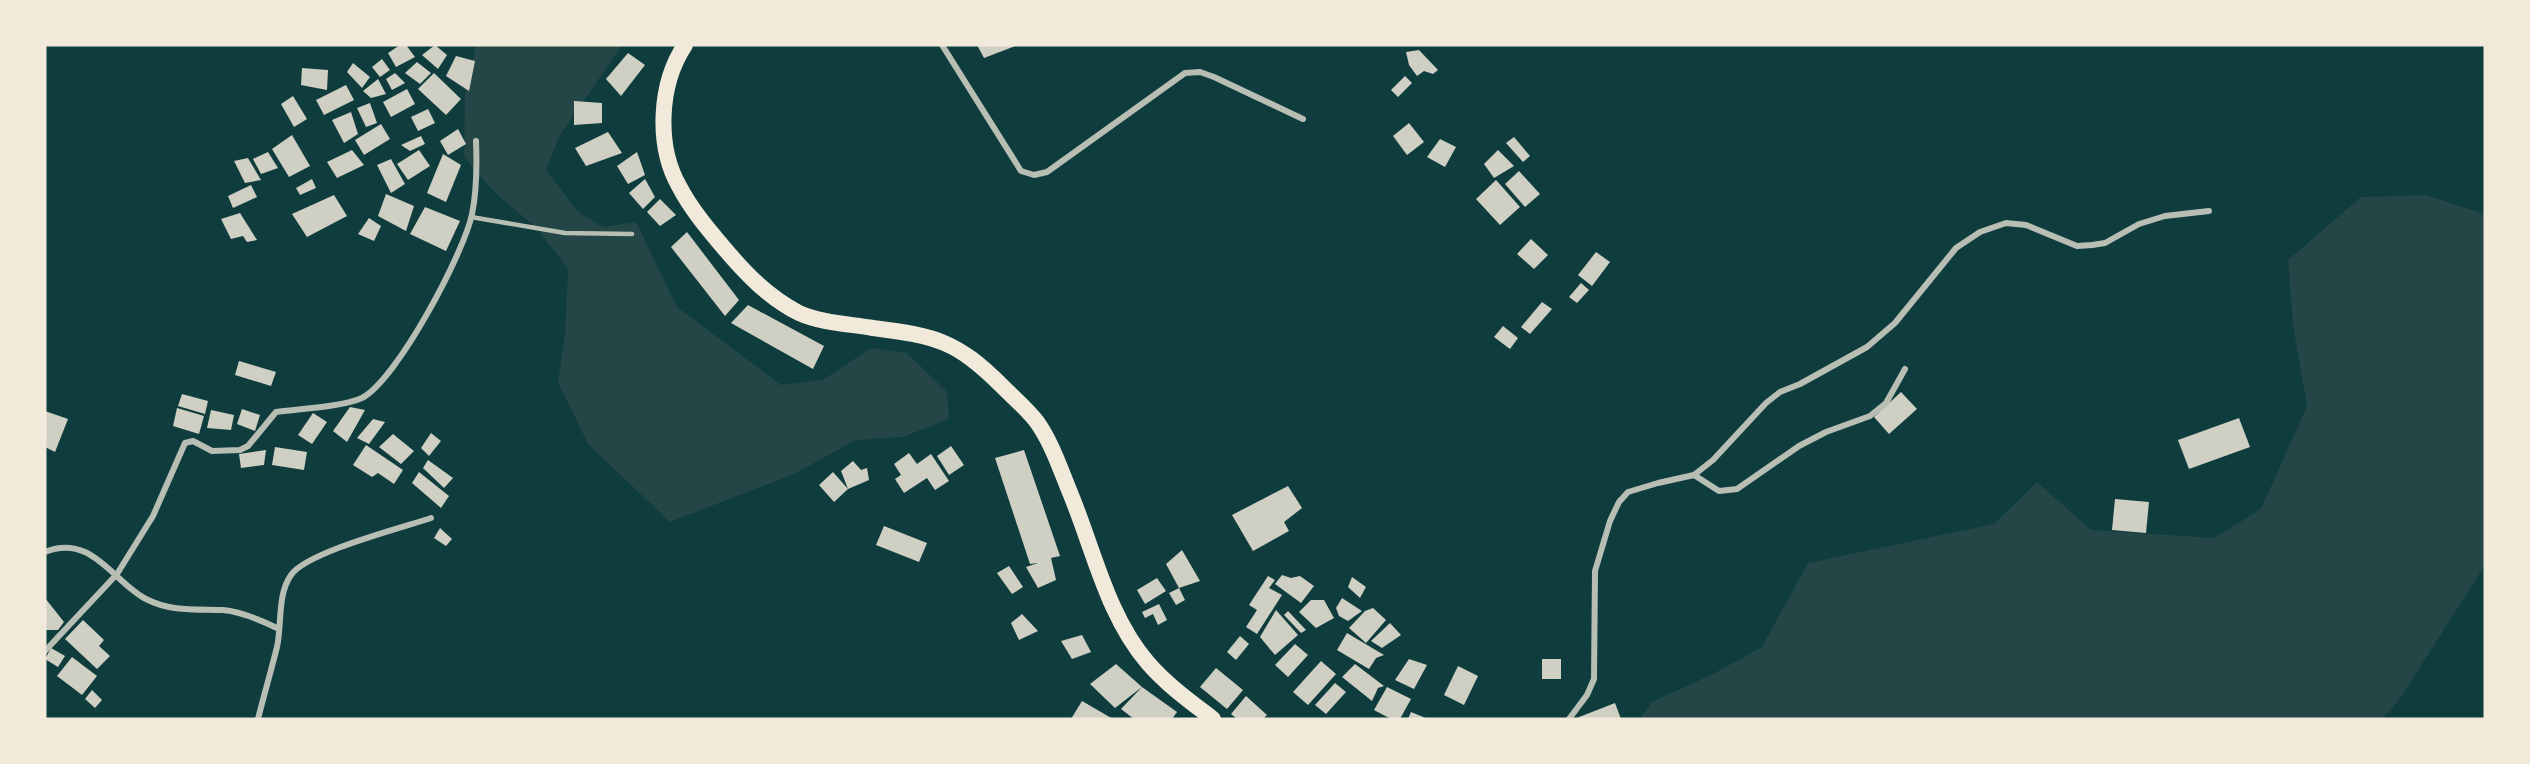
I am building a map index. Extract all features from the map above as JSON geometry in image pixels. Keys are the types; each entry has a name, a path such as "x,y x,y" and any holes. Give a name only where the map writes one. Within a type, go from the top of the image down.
{"highway":[{"path":"685,45 666,86 665,125 670,165 678,184 697,216 753,282 797,312 815,318 908,332 945,342 962,350 980,364 1036,421 1045,436 1077,510 1114,606 1148,663 1174,689 1214,719"}],"street":[{"path":"942,45 1021,171 1025,173 1047,172 1185,74 1200,72 1214,77 1303,118"},
{"path":"45,651 47,641 117,574 153,516 185,443 193,441 212,451 240,450 248,446 276,412 344,403 362,398 394,365 431,308 456,258 471,217 477,184 476,141"},
{"path":"1569,719 1587,695 1594,679 1595,571 1610,521 1619,502 1628,492 1694,475 1713,460 1766,403 1780,392 1800,384 1867,347 1895,323 1956,248 1980,232 2006,223 2026,225 2077,246 2092,245 2105,243 2139,224 2165,216 2209,211"},
{"path":"1694,475 1719,490 1737,489 1799,446 1826,432 1870,416 1886,403 1905,369"},
{"path":"258,719 278,645 283,593 291,574 305,563 329,552 431,518"},
{"path":"45,552 54,548 67,548 88,554 117,574 130,589 148,600 175,609 225,610 250,615 279,628"}],"lane":[{"path":"471,217 565,233 632,234"}],"shaded area":[{"path":"476,45 622,45 559,137 546,170 578,212 603,227 636,222 677,307 781,385 823,380 871,348 907,353 947,392 949,419 903,437 856,440 794,474 670,522 588,444 558,382 565,335 568,269 536,227 496,194 464,157 465,95"},
{"path":"2425,195 2485,214 2485,565 2399,700 2382,719 1640,719 1652,702 1713,674 1762,647 1808,563 1994,524 2037,482 2091,530 2214,538 2261,509 2307,406 2293,325 2288,260 2361,197"}],"building":[{"path":"400,45 406,45 415,57 396,67 388,53"},
{"path":"435,45 447,55 438,69 422,55"},
{"path":"977,45 1018,45 984,58"},
{"path":"1419,50 1438,70 1433,74 1424,71 1417,76 1409,65 1406,52"},
{"path":"628,53 645,65 621,96 606,79"},
{"path":"456,56 475,61 469,91 446,76"},
{"path":"382,59 390,70 380,77 372,67"},
{"path":"417,62 431,73 420,84 405,73"},
{"path":"353,63 370,77 362,88 347,72"},
{"path":"302,68 328,70 327,90 301,85"},
{"path":"395,73 405,83 392,90 386,79"},
{"path":"434,73 461,99 446,115 418,89"},
{"path":"1405,76 1412,83 1398,97 1391,90"},
{"path":"378,79 386,94 371,98 363,91"},
{"path":"346,85 354,100 324,115 316,100"},
{"path":"407,89 415,104 391,117 383,102"},
{"path":"293,96 307,119 294,127 281,104"},
{"path":"574,101 602,103 602,123 574,125"},
{"path":"370,103 377,123 366,127 357,108"},
{"path":"428,109 435,123 418,131 411,117"},
{"path":"351,112 358,134 344,143 332,120"},
{"path":"1409,123 1424,142 1407,155 1393,136"},
{"path":"381,124 390,139 364,155 355,140"},
{"path":"458,129 466,144 448,155 440,141"},
{"path":"608,132 622,153 586,166 575,148"},
{"path":"292,135 310,166 289,177 272,149"},
{"path":"421,136 425,144 410,151 401,145"},
{"path":"1514,137 1530,156 1523,162 1506,143"},
{"path":"1440,139 1456,147 1445,167 1427,157"},
{"path":"352,150 364,165 337,178 327,162"},
{"path":"419,150 430,166 408,180 397,164"},
{"path":"1498,150 1514,166 1494,178 1484,164"},
{"path":"268,152 278,168 261,174 253,159"},
{"path":"637,152 645,175 628,184 617,166"},
{"path":"443,154 461,165 446,202 427,193"},
{"path":"248,158 261,180 245,183 234,161"},
{"path":"391,159 405,184 391,193 377,165"},
{"path":"1519,171 1540,194 1525,207 1505,184"},
{"path":"312,179 316,188 300,195 296,188"},
{"path":"645,179 655,197 643,209 629,193"},
{"path":"1496,180 1520,207 1500,225 1476,199"},
{"path":"251,185 257,197 233,208 228,196"},
{"path":"386,194 414,206 406,231 378,216"},
{"path":"334,195 347,216 307,237 292,214"},
{"path":"660,199 676,215 660,226 647,212"},
{"path":"425,207 460,221 446,251 410,234"},
{"path":"240,213 257,240 247,242 243,236 231,239 221,219"},
{"path":"369,218 381,226 374,241 358,234"},
{"path":"687,232 739,300 725,316 671,247"},
{"path":"1531,239 1548,255 1534,269 1517,254"},
{"path":"1596,252 1610,262 1592,286 1578,275"},
{"path":"1581,283 1589,290 1577,303 1569,297"},
{"path":"1542,302 1552,309 1530,334 1521,327"},
{"path":"748,305 824,346 813,369 731,323"},
{"path":"1503,326 1518,338 1510,349 1494,337"},
{"path":"239,361 276,372 271,386 235,375"},
{"path":"1901,392 1917,409 1889,434 1874,417"},
{"path":"182,394 208,401 205,414 178,406"},
{"path":"350,407 365,410 347,442 333,431"},
{"path":"177,408 204,416 199,434 173,426"},
{"path":"242,409 260,415 255,431 237,424"},
{"path":"211,410 234,415 231,430 207,428"},
{"path":"45,411 68,419 55,452 45,447"},
{"path":"313,413 327,422 312,444 298,435"},
{"path":"2239,418 2250,447 2189,469 2178,440"},
{"path":"373,419 385,422 369,444 357,438"},
{"path":"431,433 441,441 429,456 421,448"},
{"path":"393,434 414,451 401,464 379,447"},
{"path":"366,445 403,470 394,484 378,473 372,477 353,465"},
{"path":"951,446 964,465 949,475 937,456"},
{"path":"275,447 307,452 304,470 272,465"},
{"path":"266,450 264,465 241,468 239,454"},
{"path":"1024,450 1060,556 1051,558 1056,580 1038,588 1026,567 1038,563 1030,564 995,458"},
{"path":"909,453 917,464 931,454 949,481 935,490 927,478 904,493 895,479 901,475 894,464"},
{"path":"428,460 453,478 444,488 423,468"},
{"path":"853,461 861,470 867,468 869,480 848,489 841,471"},
{"path":"419,472 449,496 441,508 412,483"},
{"path":"833,472 848,489 834,502 819,485"},
{"path":"1288,486 1302,508 1284,522 1289,531 1253,551 1232,515"},
{"path":"2115,499 2149,502 2146,533 2112,530"},
{"path":"884,526 927,543 919,562 876,545"},
{"path":"440,528 452,539 446,546 434,538"},
{"path":"1182,550 1200,581 1179,588 1166,564"},
{"path":"1009,566 1023,587 1012,594 997,573"},
{"path":"1282,575 1291,578 1300,576 1314,586 1301,603 1275,584"},
{"path":"1268,576 1275,580 1269,588 1282,595 1257,634 1246,627 1257,610 1249,605"},
{"path":"1352,577 1366,587 1360,598 1348,587"},
{"path":"1157,578 1166,591 1145,604 1137,590"},
{"path":"1179,588 1185,600 1176,605 1169,593"},
{"path":"45,598 64,622 58,630 45,630"},
{"path":"1342,598 1362,611 1348,621 1339,616 1336,608"},
{"path":"1311,600 1324,600 1334,618 1316,628 1299,612"},
{"path":"1159,604 1167,620 1158,625 1153,614 1145,618 1142,612"},
{"path":"1373,608 1386,620 1366,643 1349,628 1365,611"},
{"path":"1276,610 1298,635 1275,655 1260,637"},
{"path":"1288,611 1306,630 1301,633 1284,615"},
{"path":"1022,614 1038,631 1019,640 1011,623"},
{"path":"83,620 104,640 99,646 110,656 97,669 65,639"},
{"path":"1390,623 1401,635 1382,648 1371,641"},
{"path":"1347,633 1384,655 1376,658 1369,669 1337,650"},
{"path":"1082,635 1091,652 1072,659 1061,641"},
{"path":"1240,636 1249,644 1236,660 1227,652"},
{"path":"1295,644 1308,655 1288,677 1275,665"},
{"path":"51,648 65,656 58,667 45,659"},
{"path":"72,657 97,676 82,695 57,676"},
{"path":"1409,659 1427,665 1414,689 1395,680"},
{"path":"1542,659 1561,659 1561,679 1542,679"},
{"path":"1321,661 1336,674 1308,705 1293,692"},
{"path":"1116,664 1142,687 1115,708 1090,684"},
{"path":"1355,664 1384,686 1378,688 1372,701 1342,677"},
{"path":"1458,666 1478,676 1464,705 1444,695"},
{"path":"1216,668 1243,690 1227,709 1200,687"},
{"path":"1335,683 1346,692 1326,714 1315,705"},
{"path":"1142,687 1177,712 1172,719 1134,719 1121,709"},
{"path":"1387,687 1411,699 1400,719 1391,719 1374,710"},
{"path":"92,690 102,700 95,708 85,699"},
{"path":"1246,696 1267,715 1263,719 1237,719 1231,714"},
{"path":"1082,701 1113,719 1071,719"},
{"path":"1615,703 1621,719 1574,719"},
{"path":"1411,712 1428,719 1408,719"}]}
